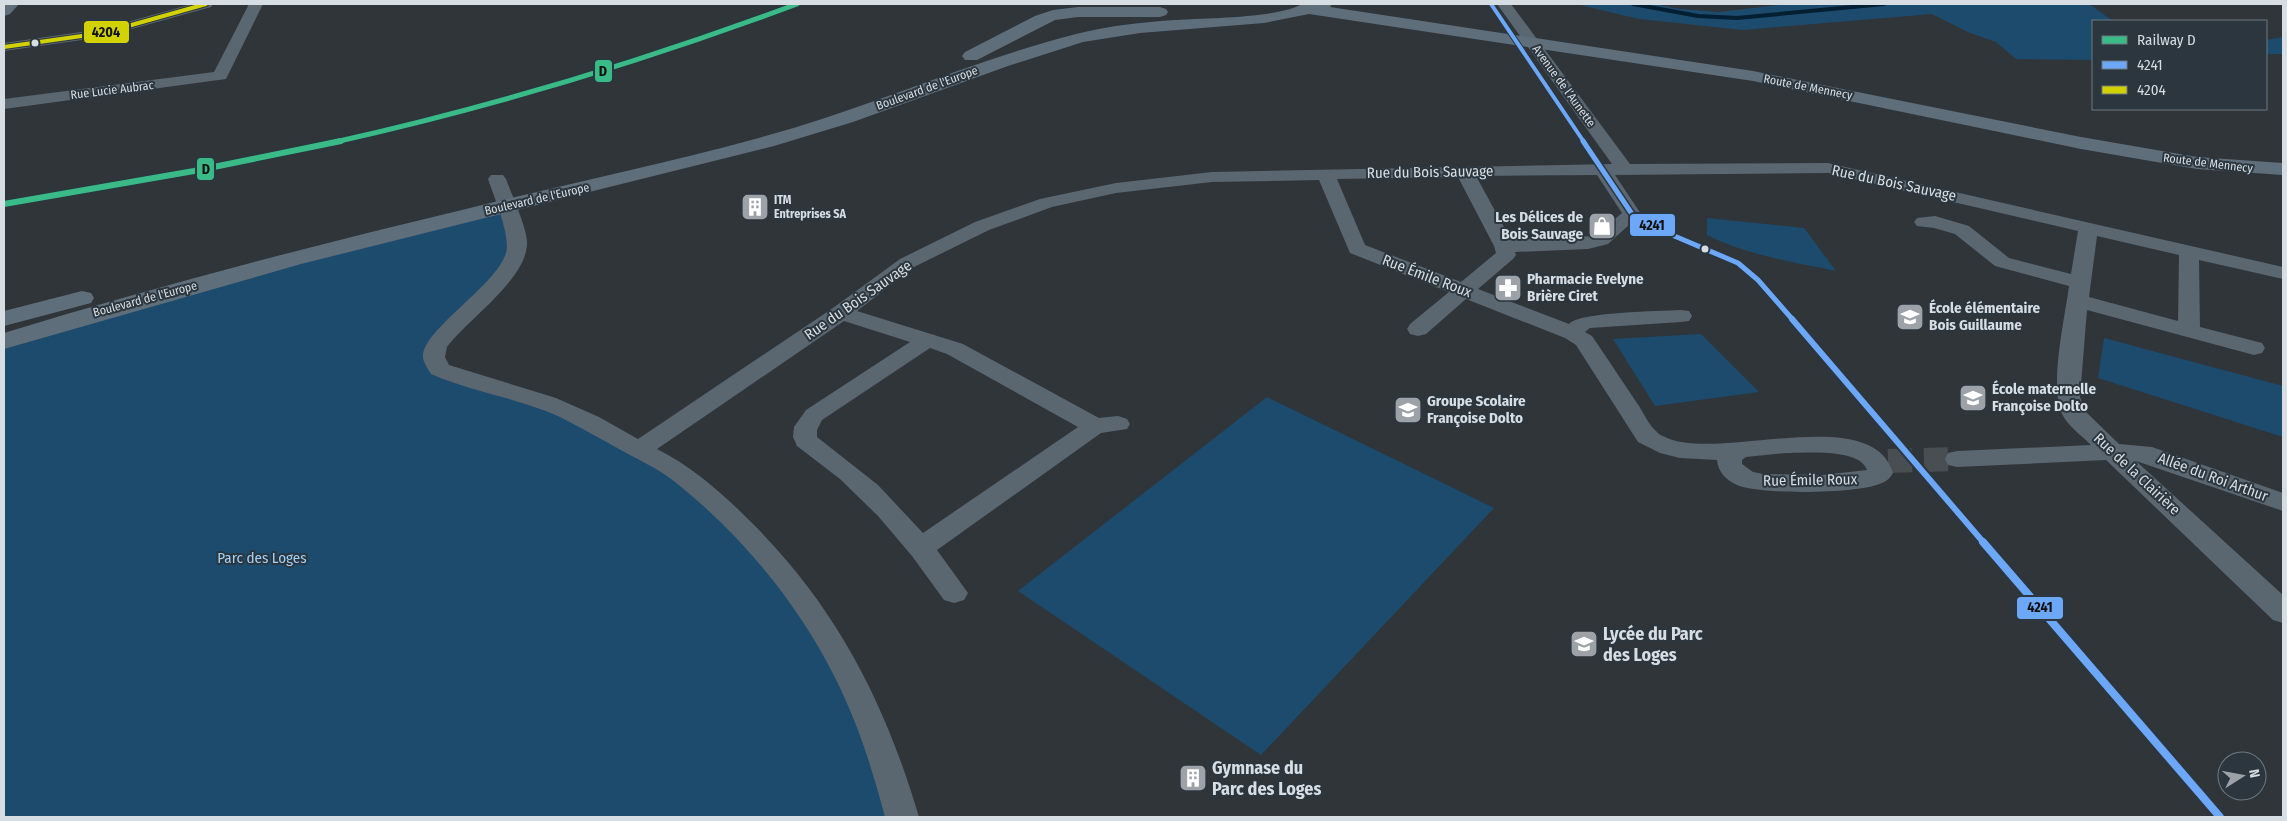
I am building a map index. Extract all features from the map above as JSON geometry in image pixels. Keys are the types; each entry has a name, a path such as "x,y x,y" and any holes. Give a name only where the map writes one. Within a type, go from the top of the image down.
{"main road":[{"path":"4,11 11,4"},
{"path":"980,50 1019,20 1033,4"},
{"path":"1272,4 1479,35"},
{"path":"980,50 1004,40 1041,19 1063,13 1098,11 1243,12 1298,4"},
{"path":"1066,42 1106,33 1277,16 1324,4"},
{"path":"1066,42 1162,32 1300,28"},
{"path":"1325,28 1396,29 1479,35"},
{"name":"Route de Mennecy","path":"1479,35 1753,76 2134,153 2197,163 2283,169"},
{"name":"Boulevard de l'Europe","path":"4,341 100,311 502,194 784,137 892,102 1008,59 1066,42"},
{"name":"Boulevard de l'Europe","path":"4,320 53,305 502,194 744,138 812,120 902,88 945,69 980,50"},
{"name":"Route de Mennecy","path":"2134,153 2283,164"}],"street":[{"path":"4,46 52,42 103,33 206,4"},
{"name":"Rue Lucie Aubrac","path":"4,104 220,76 256,4 254,4"},
{"name":"Avenue de l’Aunette","path":"1504,4 1624,169"},
{"name":"Rue du Bois Sauvage","path":"639,450 841,313 907,263 982,226 1047,203 1116,188 1212,177 1602,169 1810,167 1836,169 2283,273"},
{"path":"1504,246 1595,242 1601,240 1632,214 1602,169"},
{"path":"1418,329 1506,255 1504,246 1464,171"},
{"name":"Rue Émile Roux","path":"1324,174 1357,249 1573,333 1584,341 1647,437 1660,446 1734,459 1786,445 1842,446 1860,451 1882,461 1880,473 1872,478 1822,483 1746,480 1734,459"},
{"path":"502,194 517,240 516,253 510,267 486,296 445,335 436,348 434,357 439,369 457,378 506,389 586,420 682,475 729,515 769,556 806,604 840,656 865,706 883,752 902,817"},
{"path":"1924,222 1935,222 1962,230 2002,262 2080,292 2189,330 2254,348"},
{"name":"Rue de la Clairière","path":"2088,228 2072,341 2068,397 2074,414 2283,612"},
{"path":"2189,252 2189,330"},
{"path":"841,313 955,349 1106,425 922,547"},
{"path":"1573,333 1579,325 1588,322 1681,316"},
{"path":"928,340 814,415 804,431 806,441 834,459 862,482 922,547 954,593"},
{"path":"1957,459 2112,452"},
{"name":"Allée du Roi Arthur","path":"2112,452 2143,453 2283,502"}],"green space":[{"path":"1576,4 1655,4 1680,9 1719,12 1787,4 2089,4 2112,20 2092,20 2092,60 2016,59 1996,42 1970,33 1932,14 1743,30 1639,19"},
{"path":"2283,37 2283,54 2267,54 2267,40"},
{"name":"Parc des Loges","path":"507,206 516,253 461,318 436,364 506,389 660,462 806,604 902,817 4,817 4,341 100,311"},
{"path":"1707,218 1804,228 1836,271 1754,253 1722,242 1707,235"},
{"path":"1701,334 1759,392 1655,406 1613,339"},
{"path":"2104,338 2283,386 2283,437 2098,378"},
{"path":"1267,397 1494,508 1261,755 1018,591"}],"waterway":[{"path":"1633,4 1698,16 1737,18 1884,4"}],"tunnel":[{"path":"1888,461 1957,459"}],"rail line":[{"name":"D","path":"4,204 258,159 446,117 617,67 797,4"}],"transit line":[{"name":"4204","path":"4,47 103,33 206,4"},
{"name":"4241","path":"1491,4 1632,214 1665,232 1738,263 1758,280 2220,817"}],"place":[{"name":"ITM Entreprises SA","path":"755,207"},
{"name":"Les Délices de Bois Sauvage","path":"1602,226"},
{"name":"Pharmacie Evelyne Brière Ciret","path":"1508,288"},
{"name":"École élémentaire Bois Guillaume","path":"1910,317"},
{"name":"École maternelle Françoise Dolto","path":"1973,398"},
{"name":"Groupe Scolaire Françoise Dolto","path":"1408,410"},
{"name":"Lycée du Parc des Loges","path":"1584,644"},
{"name":"Gymnase du Parc des Loges","path":"1193,778"}]}
